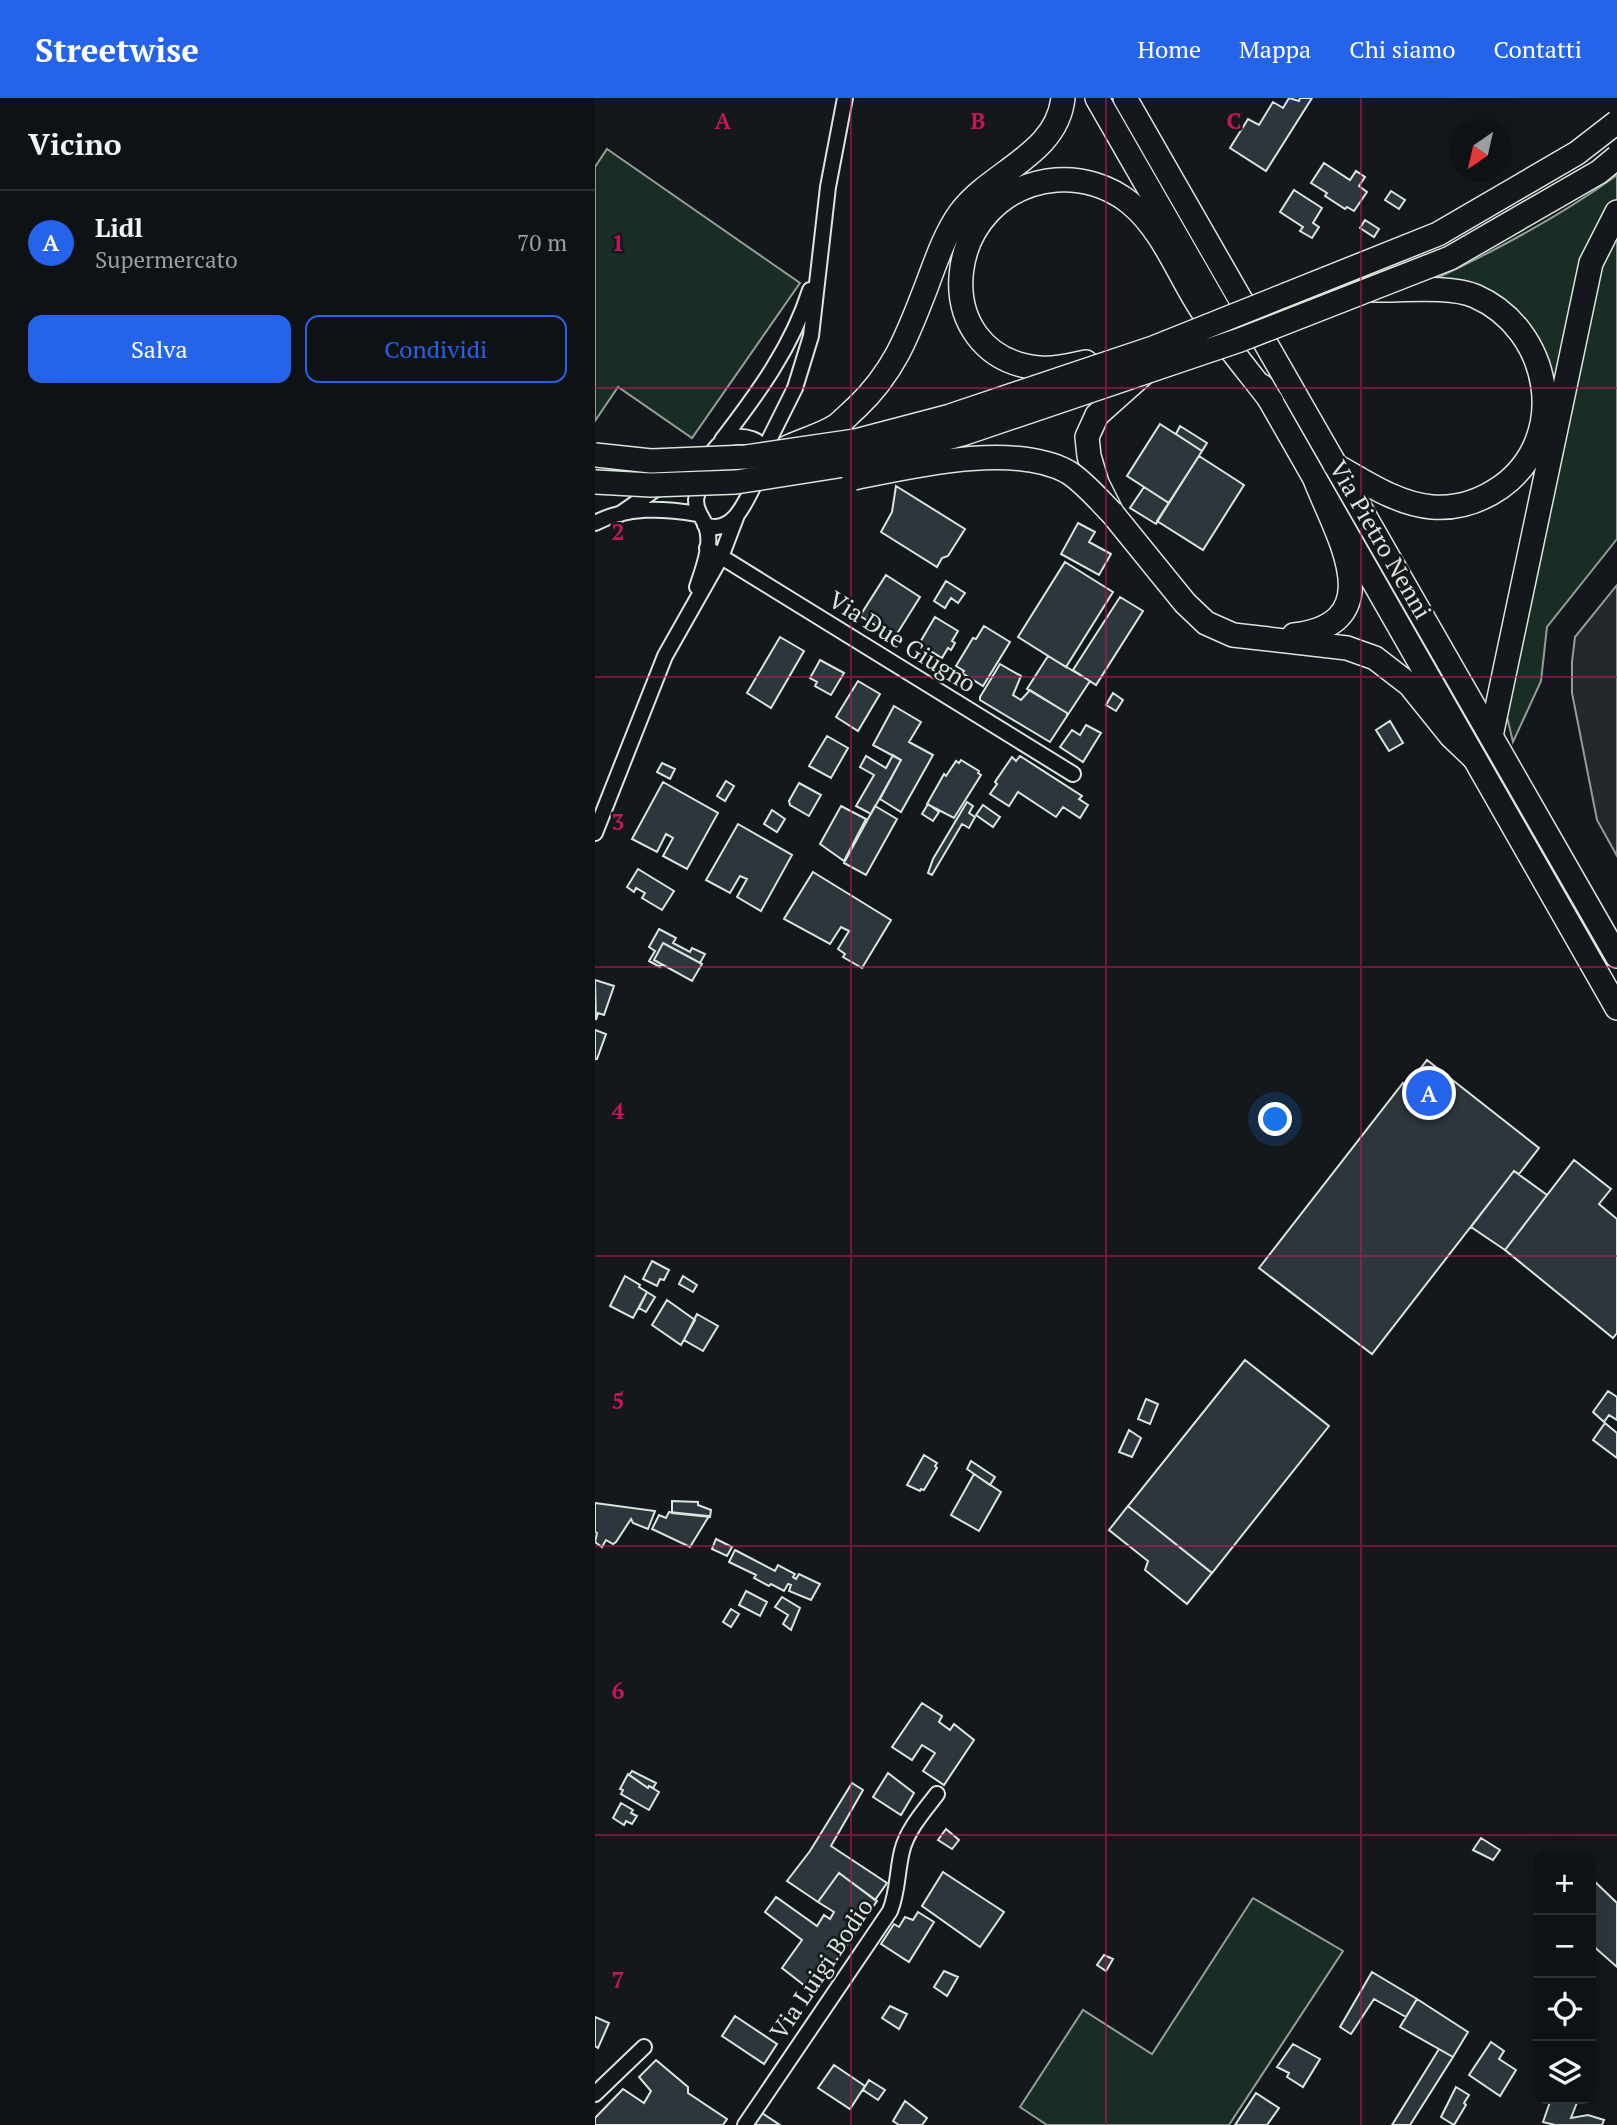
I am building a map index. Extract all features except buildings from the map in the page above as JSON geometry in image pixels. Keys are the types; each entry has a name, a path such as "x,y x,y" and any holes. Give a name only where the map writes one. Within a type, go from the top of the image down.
{"main road":[{"path":"770,451 836,426 873,391 897,359 940,251 961,213 988,185 1025,159 1050,134 1062,115 1063,98"},
{"name":"Via Pietro Nenni","path":"1097,98 1617,1008"},
{"name":"Via Pietro Nenni","path":"1125,98 1617,956"},
{"path":"595,456 651,461 745,457 770,451 855,440 950,416 1153,348 1439,234 1577,153 1617,122"},
{"path":"736,482 857,463 962,434 1240,340 1450,258 1599,172 1617,157"},
{"path":"1153,348 1059,368 1019,364 1001,356 983,341 969,321 961,297 960,270 974,231 991,210 1011,194 1038,182 1070,179 1102,186 1131,203 1154,228 1201,308 1272,402"},
{"path":"1491,736 1591,263 1617,212"},
{"path":"1335,465 1406,502 1431,507 1455,507 1486,498 1514,478 1536,447 1544,417 1540,373 1532,348 1506,315 1473,295 1442,290 1369,290"},
{"path":"1112,513 1097,483 1087,438 1097,415 1146,372"},
{"path":"595,482 651,485 808,483 841,480 923,464 1015,457 1069,473 1112,513 1185,603 1206,623 1233,635 1347,648 1375,658 1410,685 1451,736 1474,758"},
{"path":"1256,639 1318,631 1337,619 1347,604 1352,580 1349,564 1316,482"},
{"path":"1568,871 1603,911 1617,934"}],"street":[{"path":"595,832 665,656 721,557 737,515 763,468 805,361 811,336 828,187 845,98"},
{"path":"692,605 707,548 696,500 699,487 718,445 786,350 803,314 818,265"},
{"path":"620,514 724,439 738,436 755,440 770,451"},
{"path":"595,523 641,509 671,510 702,519 717,528 725,526 737,515"},
{"name":"Via Due Giugno","path":"707,548 1073,774"},
{"name":"Via Luigi Bodio","path":"745,2125 890,1911 906,1839 937,1794"},
{"path":"595,2094 644,2047"}],"green space":[{"path":"607,149 800,283 692,438 618,387 595,421 595,167"},
{"path":"1617,175 1617,539 1547,627 1541,681 1513,742 1507,717 1507,691 1551,406 1537,345 1433,280 1527,232"},
{"path":"1253,1898 1343,1951 1229,2125 1047,2125 1020,2107 1083,2010 1152,2054"}],"shaded area":[{"path":"1617,585 1617,856 1597,820 1572,693 1572,662 1575,637"}],"place":[{"name":"Lidl","path":"1429,1093"}]}
